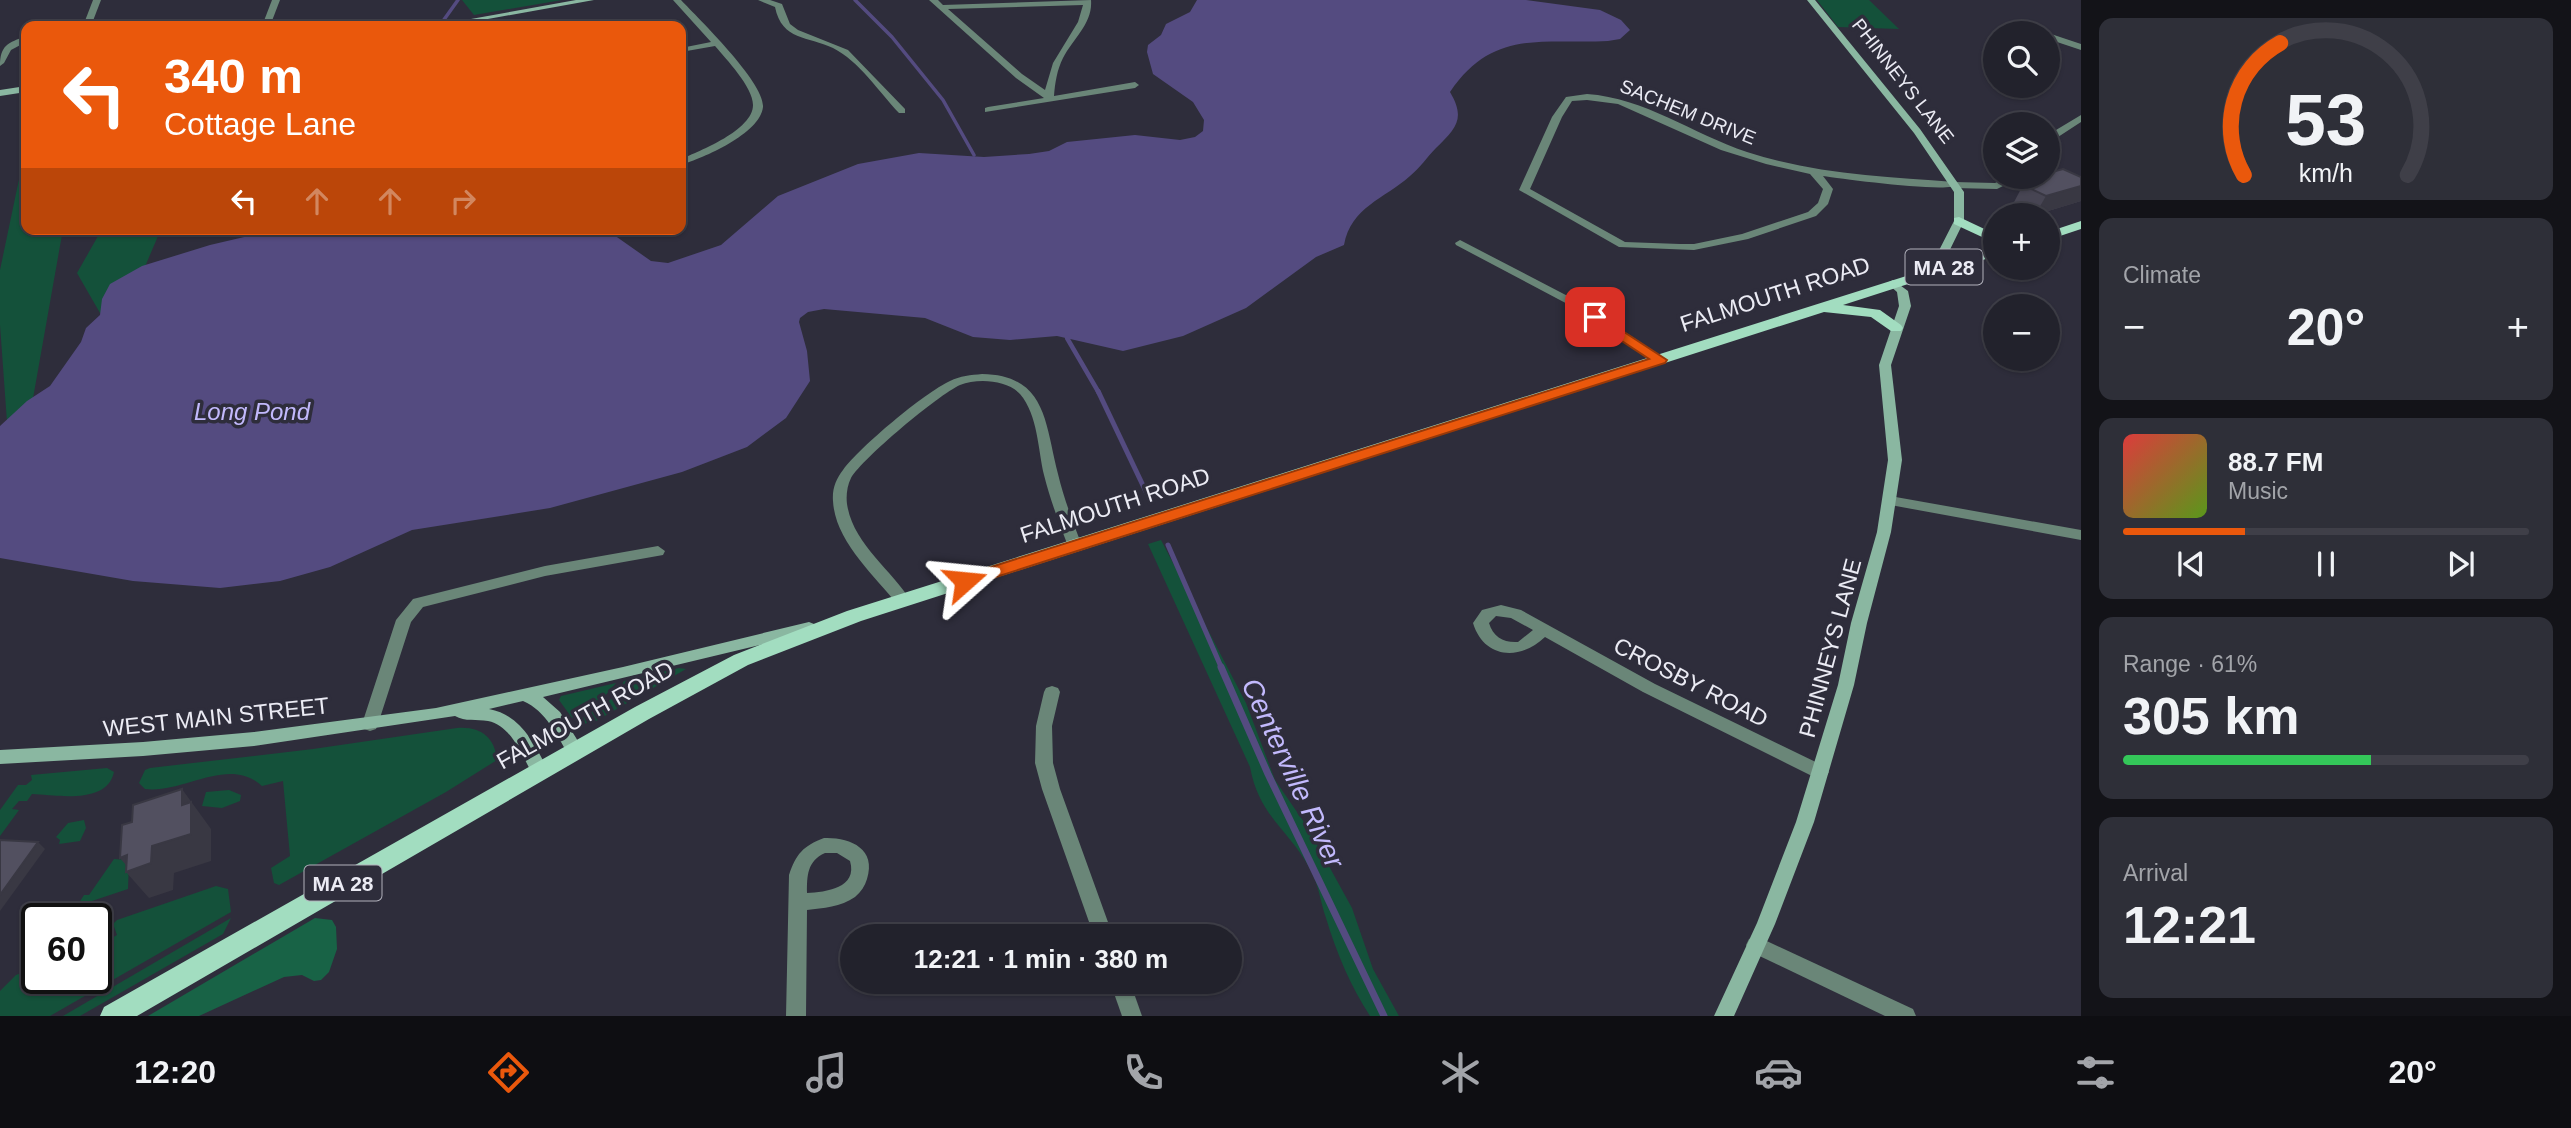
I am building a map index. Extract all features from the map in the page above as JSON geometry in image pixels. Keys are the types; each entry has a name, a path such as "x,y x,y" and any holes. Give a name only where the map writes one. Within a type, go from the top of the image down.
{"main road":[{"path":"466,21 590,0"},
{"name":"PHINNEYS LANE","path":"1811,0 1917,131 1959,192 1959,221"},
{"path":"0,93 21,90"},
{"path":"1935,270 1959,221 1983,233"},
{"path":"2060,232 2081,225"},
{"name":"FALMOUTH ROAD","path":"113,1016 539,770 741,660 854,616 1983,255"},
{"name":"PHINNEYS LANE","path":"1724,1016 1756,945 1805,822 1846,685 1890,502 1895,460 1885,365 1905,299 1893,283"},
{"path":"1816,307 1875,313 1896,328"},
{"name":"WEST MAIN STREET","path":"0,757 143,750 370,724 523,695 854,616"},
{"path":"523,695 535,698 545,706 575,751"},
{"name":"WEST MAIN STREET","path":"436,713 481,713 505,719 539,770"}],"street":[{"path":"89,21 97,0"},
{"path":"268,21 276,0"},
{"path":"677,0 717,43 753,88 758,108 751,120 735,135 686,160"},
{"path":"762,0 779,6 779,15 789,30 843,50 902,111"},
{"path":"937,4 1087,1 1086,15 1059,57 1052,77 1050,97"},
{"path":"937,4 1019,76 1050,97"},
{"path":"2060,40 2081,47"},
{"path":"0,63 7,48 21,41"},
{"path":"686,49 717,43"},
{"path":"988,110 1050,97 1135,85"},
{"name":"SACHEM DRIVE","path":"1862,177 1828,189 1823,204 1812,214 1744,237 1687,247 1623,245 1524,190 1557,117 1569,99 1581,97 1611,99 1635,106 1727,149 1772,163 1862,177 1983,187"},
{"path":"2060,131 2081,118"},
{"path":"1813,171 1828,189"},
{"path":"1460,243 1579,306 1660,360"},
{"path":"903,601 842,519 839,502 841,484 852,468 928,402 955,383 977,379 1002,380 1021,387 1026,393 1035,410 1055,489 1075,546"},
{"path":"1890,502 2081,536"},
{"path":"370,724 404,620 418,603 545,571 658,551"},
{"name":"CROSBY ROAD","path":"1544,630 1694,711 1820,772"},
{"path":"1052,692 1044,726 1044,763 1100,924"},
{"path":"796,1016 798,903"},
{"path":"1756,945 1906,1016"},
{"path":"1124,994 1132,1016"}],"green space":[{"path":"462,0 562,0 474,15"},
{"path":"1817,0 1869,0 1899,29 1838,27"},
{"path":"21,170 21,235 62,235 32,404 7,422 0,325 0,270"},
{"path":"99,235 158,235 144,269 113,312 100,313 77,273"},
{"path":"1161,540 1246,703 1275,780 1308,828 1352,908 1373,969 1399,1016 1370,1016 1350,981 1334,944 1312,873 1260,798 1250,767 1148,544"},
{"path":"679,668 686,669 596,721 583,724 576,722 613,698 624,681"},
{"path":"616,683 604,697 585,706 572,718 559,700 561,696"},
{"path":"457,728 479,731 490,739 497,760 446,792 279,885 274,883 271,868 290,856 283,781 262,786 249,777 235,774 160,789 145,789 139,783 145,770 150,768 313,749"},
{"path":"107,768 114,772 102,790 79,796 32,794 27,801 19,801 12,809 19,810 0,836 0,810 18,785 26,785 32,780 31,775"},
{"path":"229,790 241,795 240,801 222,808 202,806 206,792"},
{"path":"84,820 86,828 80,841 59,844 60,840 56,837 68,823"},
{"path":"114,859 129,860 128,889 79,903 84,895 89,895"},
{"path":"216,886 228,889 231,912 112,980 112,938 117,935 113,924 117,920"},
{"path":"231,918 223,934 80,1016 63,1016 101,994 112,994 112,987"},
{"path":"315,918 332,920 336,927 337,949 329,972 321,980 314,981 302,975 284,977 199,1016 148,1016"},
{"path":"21,973 21,994 88,994 50,1016 0,1016 0,991"}],"water":[{"name":"Long Pond","path":"1197,0 1526,0 1600,10 1621,20 1630,30 1620,39 1520,44 1483,58 1466,72 1450,92 1458,116 1449,135 1414,173 1361,213 1348,232 1344,245 1316,257 1246,308 1183,336 1123,351 1057,336 1010,340 973,337 925,318 824,309 808,312 799,322 807,351 810,381 786,418 747,447 682,472 550,508 412,530 330,567 280,581 220,588 133,581 0,558 0,426 27,401 50,386 81,342 86,328 100,315 102,299 110,284 142,266 253,235 614,235 651,261 668,263 721,245 778,196 858,164 919,153 984,157 1029,154 1049,151 1067,142 1135,135 1180,140 1195,137 1203,131 1204,120 1193,102 1153,74 1147,52 1148,45 1161,35 1166,24 1190,12"}],"building":[{"path":"2060,170 2081,177 2081,186 2046,196 2031,189 2060,189"},
{"path":"182,789 182,805 191,802 191,834 152,846 151,863 126,872 127,855 120,858 122,825 132,822 133,805"},
{"path":"0,840 38,842 0,895"}],"waterway":[{"path":"443,21 458,0"},
{"name":"Centerville River","path":"855,0 892,37 943,100 974,155"},
{"name":"Centerville River","path":"1067,338 1099,393"},
{"name":"Centerville River","path":"1099,393 1148,496"},
{"name":"Centerville River","path":"1168,545 1222,669"},
{"name":"Centerville River","path":"1221,667 1268,774 1384,1016"}],"route":[{"path":"965,581 1660,360 1595,317"}]}
